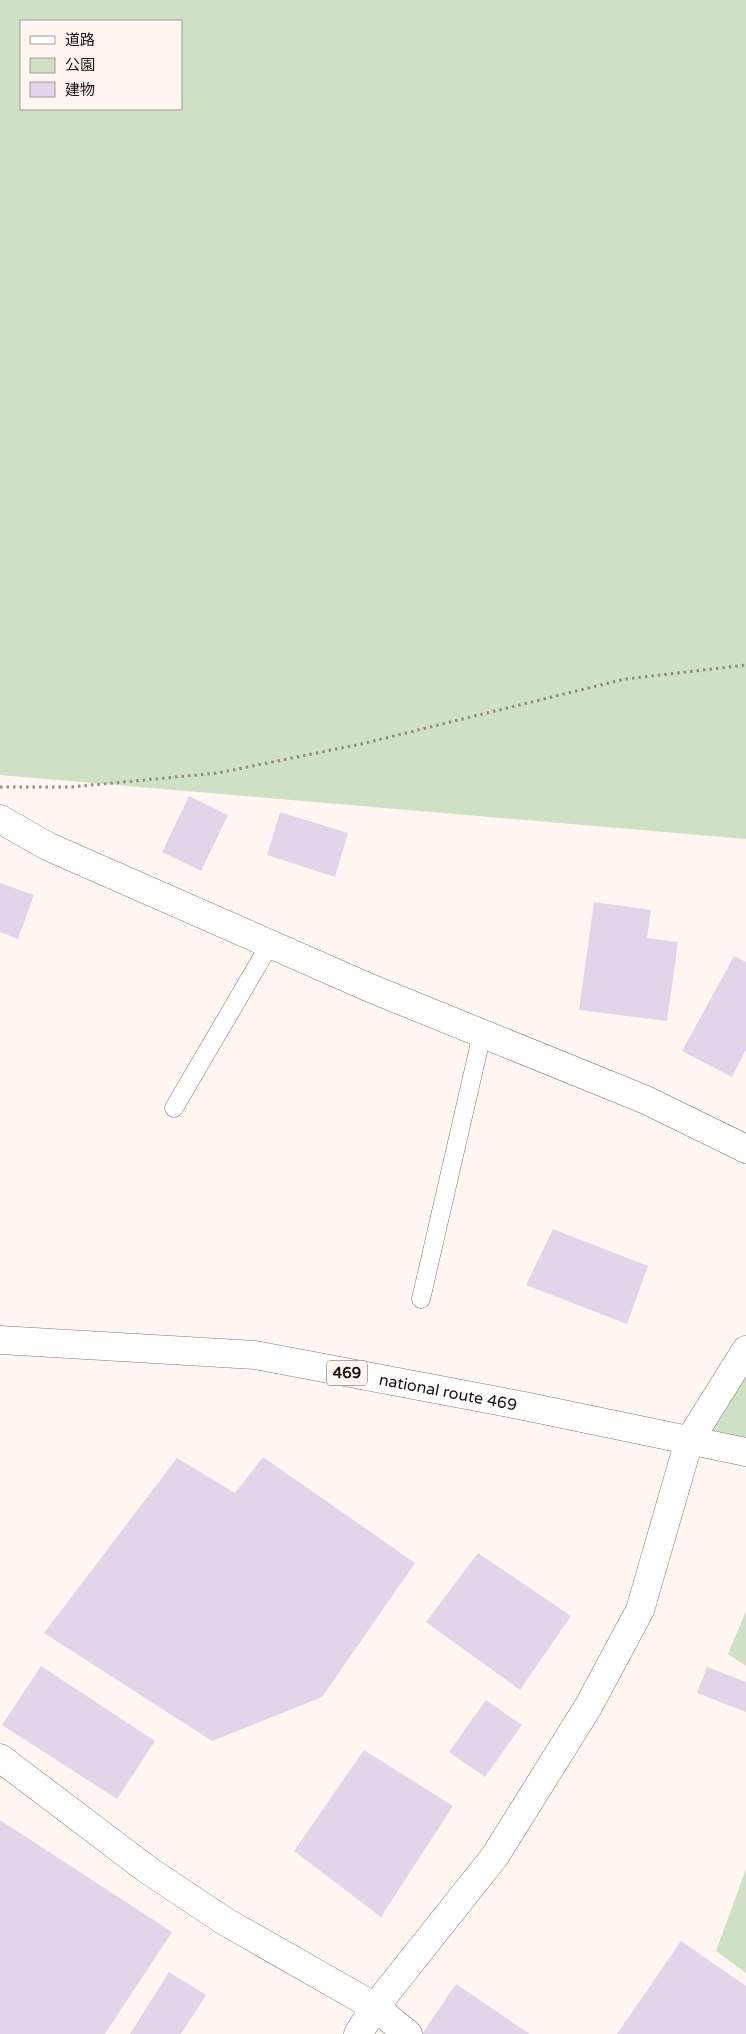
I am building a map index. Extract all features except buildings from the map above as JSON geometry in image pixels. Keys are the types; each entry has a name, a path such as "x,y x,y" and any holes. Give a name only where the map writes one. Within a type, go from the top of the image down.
{"main road":[{"path":"0,819 47,846 370,988 646,1100 746,1149"},
{"name":"national route 469","path":"0,1340 255,1355 524,1406 746,1452"},
{"path":"358,2034 375,2007 495,1856 588,1706 640,1610 689,1441 746,1350"},
{"path":"0,1758 148,1870 226,1922 375,2007 408,2034"}],"lane":[{"path":"174,1108 270,944"},
{"path":"421,1299 482,1034"}],"path":[{"path":"0,787 71,787 218,773 361,744 625,679 746,665"}],"green space":[{"path":"0,0 746,0 746,839 0,775"},
{"path":"746,1339 746,1450 689,1441"},
{"path":"746,1611 746,1666 728,1654"},
{"path":"746,1869 746,1973 716,1951"}]}
